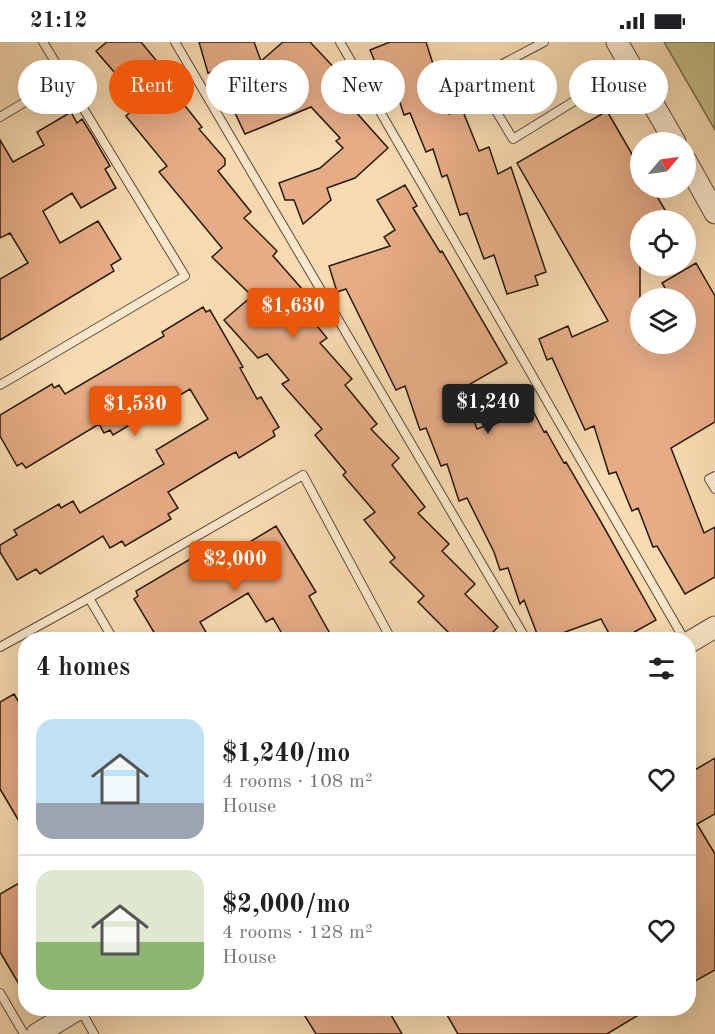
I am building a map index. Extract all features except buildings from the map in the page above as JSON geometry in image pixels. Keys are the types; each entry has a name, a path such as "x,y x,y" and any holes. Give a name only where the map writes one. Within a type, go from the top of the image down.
{"street":[{"path":"617,42 628,60"},
{"path":"659,114 669,132"},
{"path":"696,179 715,213"},
{"path":"696,638 715,627"},
{"path":"37,1034 67,1016"}],"lane":[{"path":"43,42 54,60"},
{"path":"175,42 522,632"},
{"path":"340,42 680,632"},
{"path":"544,42 476,78 513,139 569,104"},
{"path":"0,117 18,106"},
{"path":"0,385 185,276 87,114"},
{"path":"27,632 303,475 387,632"},
{"path":"715,476 709,479 715,489"},
{"path":"89,598 109,632"},
{"path":"0,647 18,637"},
{"path":"0,993 24,1034"},
{"path":"84,1016 94,1034"}],"shaded area":[{"path":"664,42 715,42 715,130"}]}
